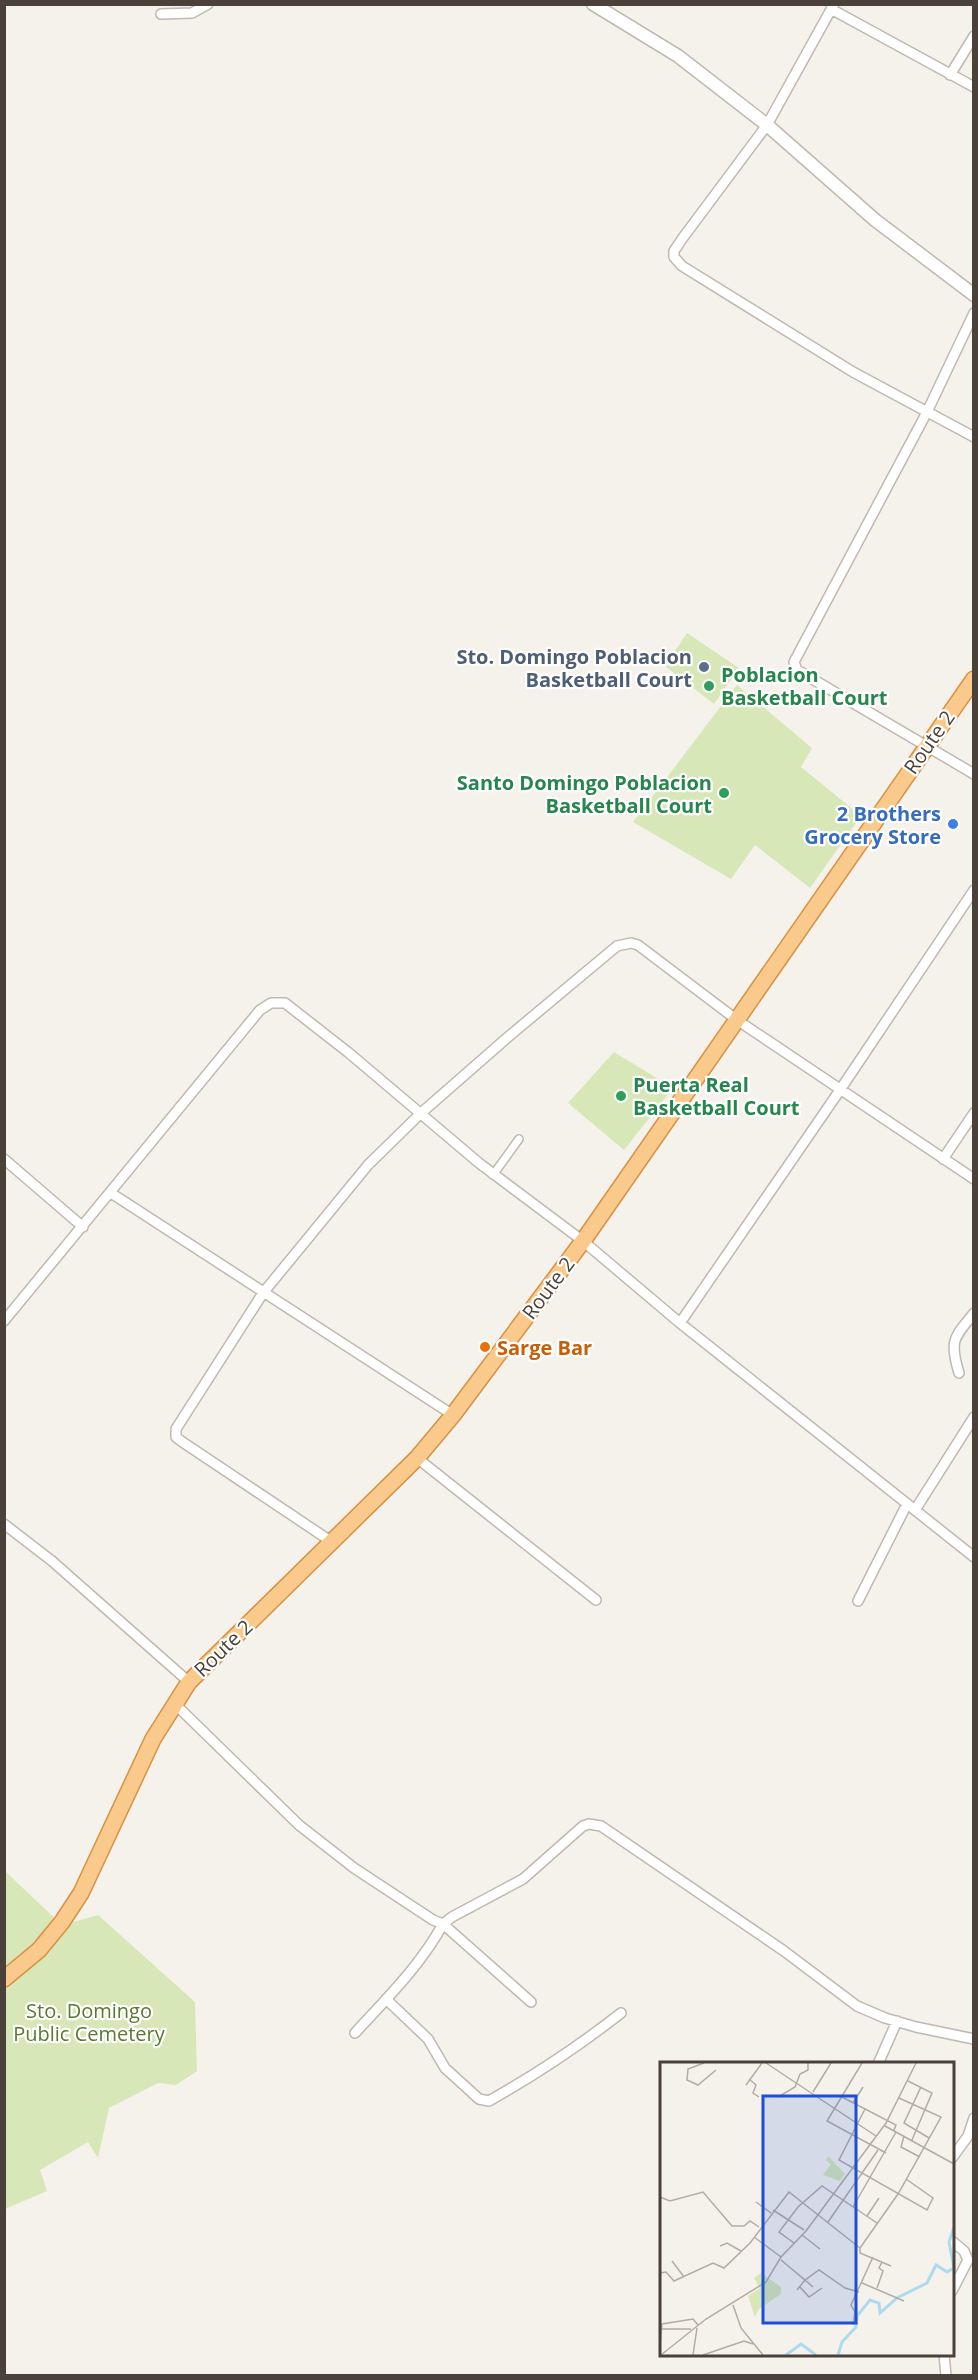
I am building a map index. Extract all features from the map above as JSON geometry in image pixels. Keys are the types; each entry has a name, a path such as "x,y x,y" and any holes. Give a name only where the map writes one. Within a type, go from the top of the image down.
{"highway":[{"name":"Route 2","path":"4,1979 39,1950 62,1922 81,1893 153,1739 189,1682 417,1458 453,1415 583,1242 974,679"}],"street":[{"path":"161,14 192,13 208,4"},
{"path":"594,4 678,56 767,125 875,220 974,295"},
{"path":"974,87 832,7 767,125 674,251 676,260 853,372 974,437"},
{"path":"950,75 974,36"},
{"path":"974,313 927,412 794,662 797,670 974,774"},
{"path":"680,1323 974,890"},
{"path":"332,1542 176,1437 176,1429 263,1293 368,1165 420,1114 617,946 638,945 737,1020 974,1179"},
{"path":"4,1321 260,1011 271,1003 285,1003 349,1053 494,1175 583,1242 680,1323 974,1557"},
{"path":"943,1159 974,1113"},
{"path":"494,1175 519,1139"},
{"path":"4,1159 83,1227"},
{"path":"111,1193 453,1415"},
{"path":"959,1372 952,1352 954,1342 974,1313"},
{"path":"858,1601 911,1507 974,1417"},
{"path":"417,1458 596,1600"},
{"path":"4,1524 52,1561 189,1682"},
{"path":"174,1703 299,1825 354,1868 442,1924 531,2002"},
{"path":"355,2033 429,1948 442,1924 523,1879 583,1826 594,1824 601,1826 784,1951 857,2006 897,2021 974,2039"},
{"path":"386,1999 429,2039 446,2068 469,2091 484,2101 496,2097 551,2064 621,2013"},
{"path":"879,2062 897,2021"},
{"path":"954,2155 968,2136 974,2118"},
{"path":"954,2243 964,2251 968,2260 954,2287"},
{"path":"944,2356 946,2376"}],"green space":[{"name":"Poblacion Basketball Court","path":"687,633 739,668 714,704 665,666"},
{"path":"737,685 812,748 801,767 861,816 810,888 755,845 731,879 633,822"},
{"name":"Puerta Real Basketball Court","path":"614,1052 673,1088 624,1150 568,1103"},
{"name":"Sto. Domingo Public Cemetery","path":"4,1870 62,1925 98,1915 195,2002 197,2071 176,2085 158,2083 109,2108 98,2158 88,2142 40,2170 47,2191 5,2209"}],"place":[{"name":"Sto. Domingo Poblacion Basketball Court","path":"704,667"},
{"name":"Poblacion Basketball Court","path":"709,686"},
{"name":"Santo Domingo Poblacion Basketball Court","path":"724,793"},
{"name":"2 Brothers Grocery Store","path":"953,824"},
{"name":"Puerta Real Basketball Court","path":"621,1096"},
{"name":"Sarge Bar","path":"485,1347"}]}
